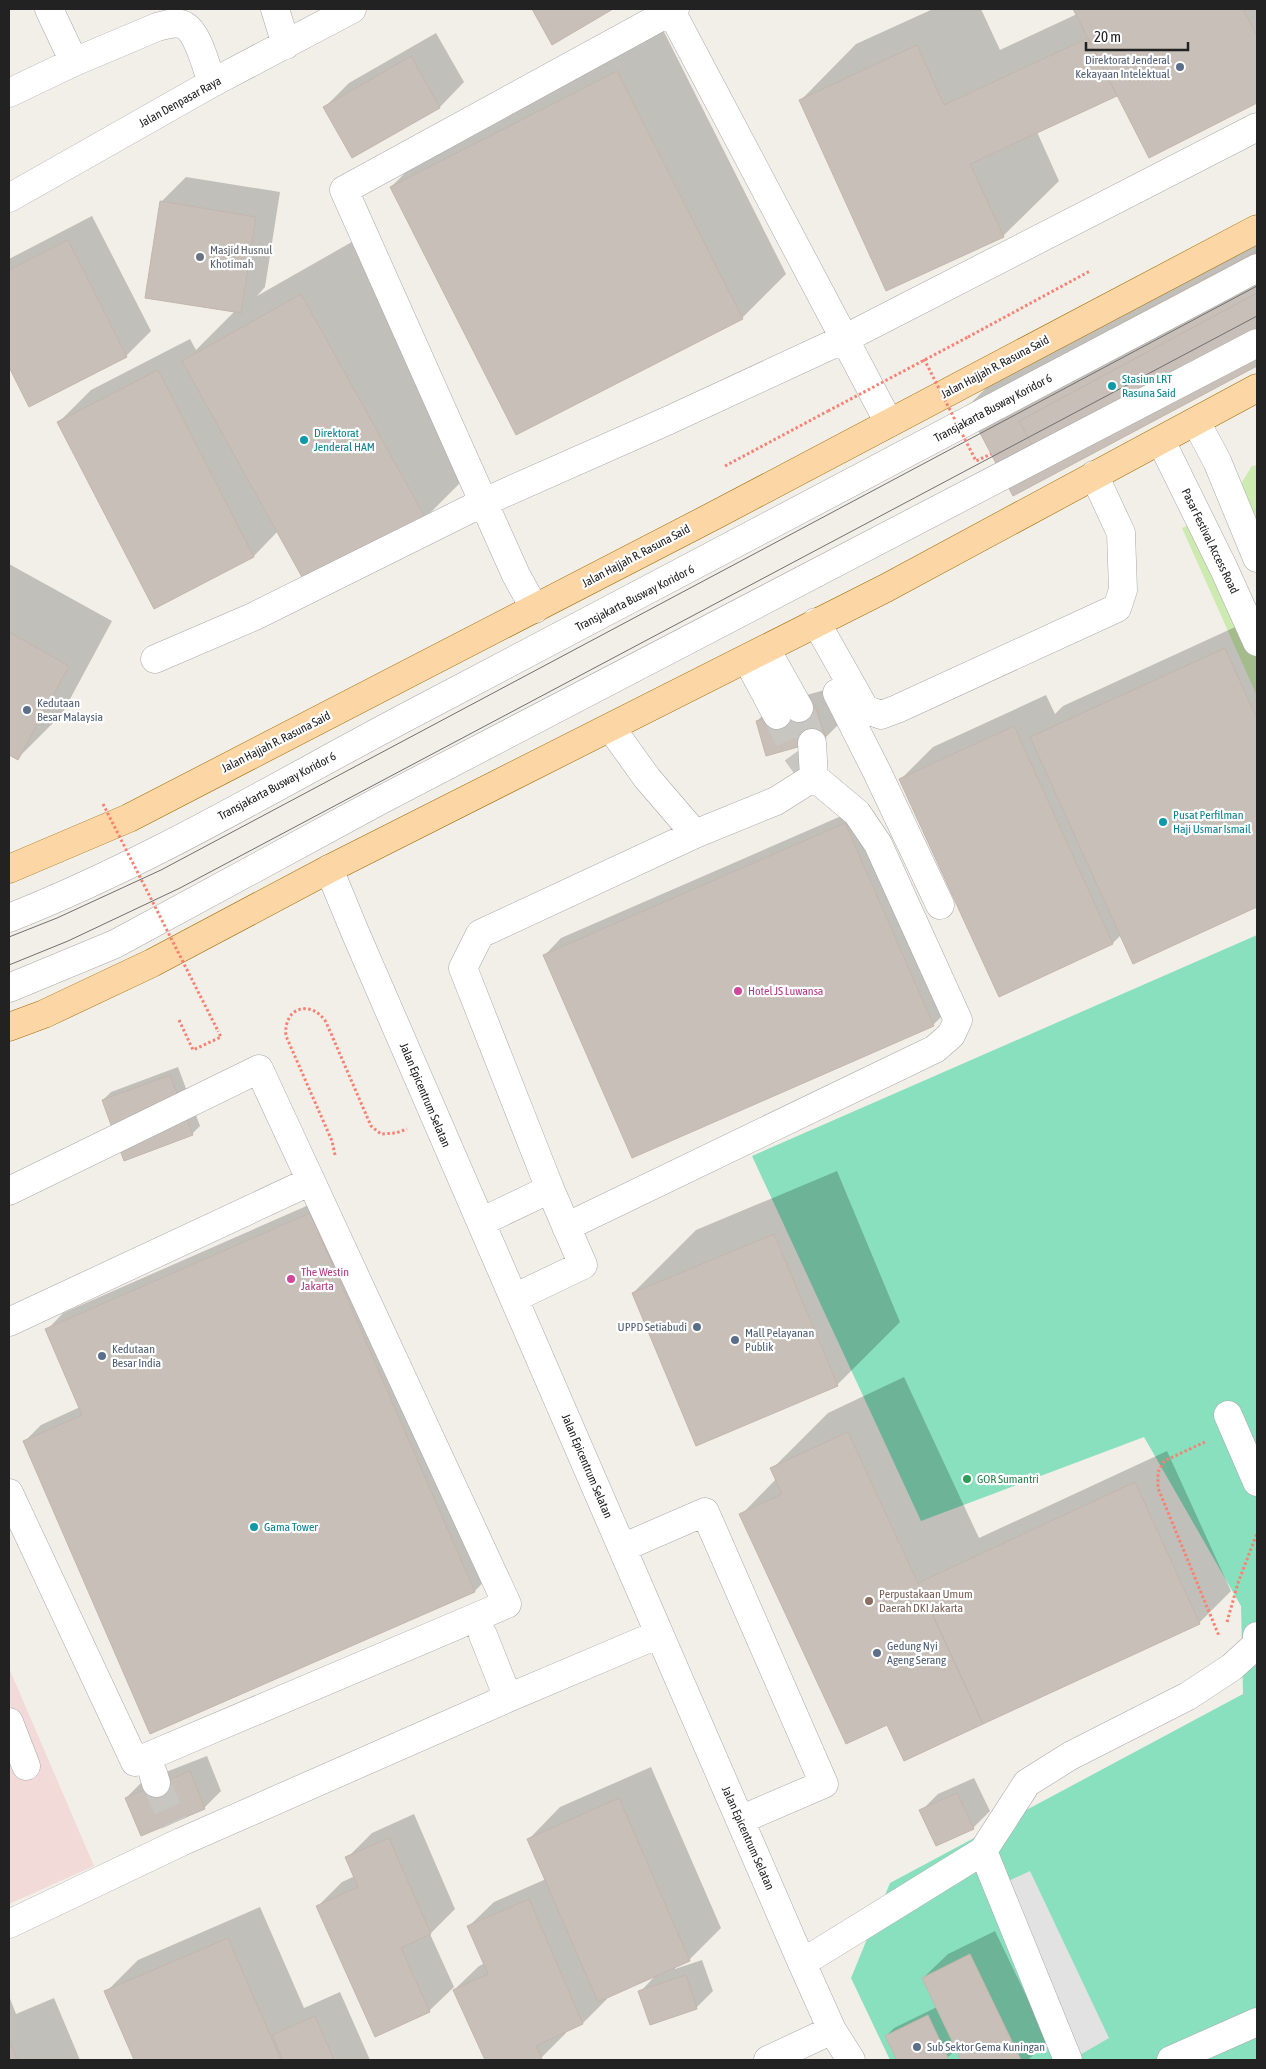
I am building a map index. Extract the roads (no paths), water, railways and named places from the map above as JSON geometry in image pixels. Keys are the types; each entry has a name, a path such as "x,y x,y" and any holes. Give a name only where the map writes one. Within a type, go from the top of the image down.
{"main road":[{"name":"Jalan Hajjah R. Rasuna Said","path":"9,869 129,818 536,609 1257,229"},
{"path":"9,1027 44,1014 152,963 329,869 886,588 1257,388"}],"street":[{"path":"49,9 74,62"},
{"path":"275,9 286,45"},
{"path":"536,609 516,575 344,190 673,10 889,423"},
{"name":"Jalan Denpasar Raya","path":"9,198 212,83 286,45 341,11"},
{"path":"9,93 74,62 157,27 179,23 189,28 195,38 212,83"},
{"path":"155,660 255,616 484,502 667,421 844,339 1257,127"},
{"name":"Transjakarta Busway Koridor 6","path":"9,918 64,896 185,835 438,700 772,527 1257,268"},
{"path":"9,988 115,944 379,801 1257,343"},
{"path":"1196,422 1217,461 1257,558"},
{"name":"Pasar Festival Access Road","path":"1161,441 1224,569 1257,642"},
{"path":"809,627 865,709 880,715 897,709 1117,608 1123,590 1121,534 1094,475"},
{"path":"809,627 940,905"},
{"path":"756,654 788,712"},
{"path":"611,728 647,778 695,834"},
{"path":"566,1227 935,1049 952,1035 958,1020 878,844 857,813 814,777 812,743"},
{"path":"514,1298 582,1265 463,968 480,934 695,834 776,801 814,777"},
{"name":"Jalan Epicentrum Selatan","path":"329,869 802,1963 832,2030 851,2060"},
{"path":"9,1191 259,1069 507,1604 135,1762 9,1494"},
{"path":"9,1322 311,1181"},
{"path":"481,1222 550,1189"},
{"path":"1231,1422 1257,1482"},
{"path":"622,1548 705,1512 824,1784 740,1820"},
{"path":"9,1924 178,1833 659,1634"},
{"path":"483,1635 508,1698"},
{"path":"802,1963 983,1852 1027,1782 1070,1756 1188,1696 1232,1667 1256,1644 1257,1636"},
{"path":"9,1722 26,1766"},
{"path":"983,1852 1068,2060"},
{"path":"1171,2060 1257,2022"},
{"path":"768,2060 832,2030"}],"tunnel":[{"path":"799,708 812,743"},
{"path":"777,715 793,748 814,777"},
{"path":"156,1783 174,1823"}],"tram line":[{"path":"9,937 57,918 161,870 1257,286"},
{"path":"9,965 68,941 180,888 1257,316"}],"place":[{"name":"Direktorat Jenderal Kekayaan Intelektual","path":"1180,67"},
{"name":"Masjid Husnul Khotimah","path":"200,257"},
{"name":"Stasiun LRT Rasuna Said","path":"1112,386"},
{"name":"Direktorat Jenderal HAM","path":"304,440"},
{"name":"Kedutaan Besar Malaysia","path":"27,710"},
{"name":"Pusat Perfilman Haji Usmar Ismail","path":"1163,822"},
{"name":"Hotel JS Luwansa","path":"738,991"},
{"name":"The Westin Jakarta","path":"291,1279"},
{"name":"UPPD Setiabudi","path":"697,1327"},
{"name":"Mall Pelayanan Publik","path":"735,1340"},
{"name":"Kedutaan Besar India","path":"102,1356"},
{"name":"GOR Sumantri","path":"967,1479"},
{"name":"Gama Tower","path":"254,1527"},
{"name":"Perpustakaan Umum Daerah DKI Jakarta","path":"869,1601"},
{"name":"Gedung Nyi Ageng Serang","path":"877,1653"},
{"name":"Sub Sektor Gema Kuningan","path":"917,2047"}]}
